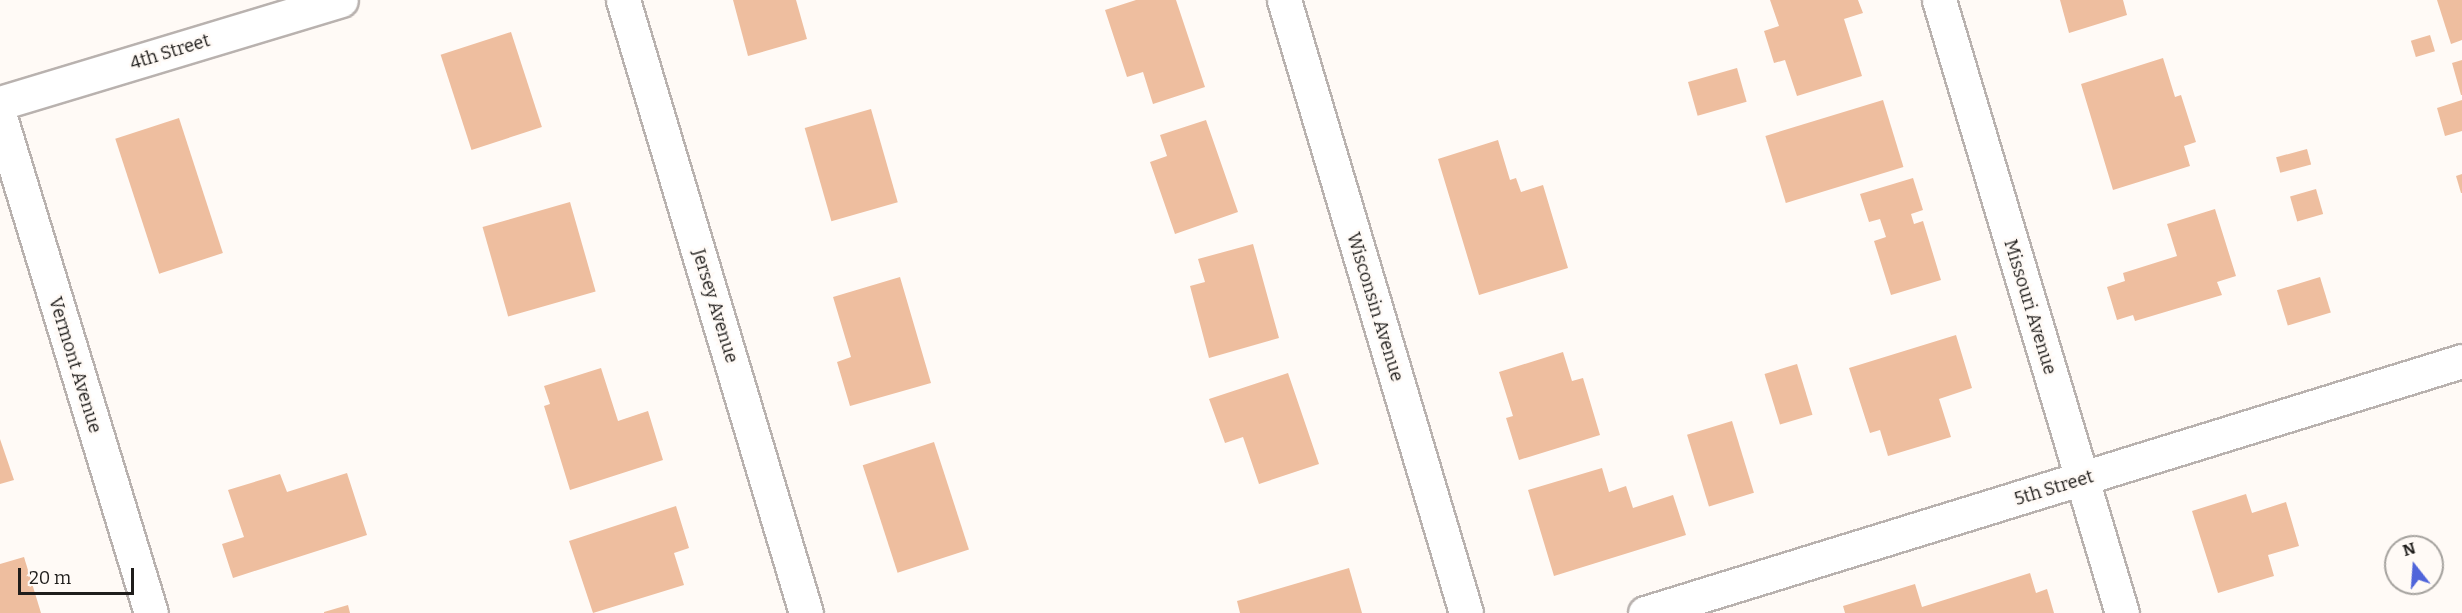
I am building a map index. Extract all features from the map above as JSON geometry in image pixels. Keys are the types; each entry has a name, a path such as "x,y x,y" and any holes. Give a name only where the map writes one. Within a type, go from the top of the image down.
{"street":[{"name":"4th Street","path":"0,103 341,0"},
{"name":"Jersey Avenue","path":"623,0 806,613"},
{"name":"Wisconsin Avenue","path":"1284,0 1466,613"},
{"name":"Missouri Avenue","path":"1940,0 2122,613"},
{"name":"Vermont Avenue","path":"0,117 151,613"},
{"name":"5th Street","path":"1645,613 2462,361"}],"building":[{"path":"733,0 796,0 807,39 748,56"},
{"path":"1136,0 1176,0 1205,87 1153,104 1143,72 1127,77 1105,10"},
{"path":"1770,0 1858,0 1863,13 1844,19 1862,76 1797,96 1785,60 1774,63 1764,31 1779,26"},
{"path":"2060,0 2123,0 2127,15 2069,33"},
{"path":"2437,0 2462,0 2462,40 2451,44"},
{"path":"511,32 542,127 472,150 441,55"},
{"path":"2430,35 2435,51 2416,57 2411,41"},
{"path":"2163,58 2175,97 2181,95 2196,142 2184,146 2190,166 2113,190 2081,84"},
{"path":"2462,60 2462,95 2461,95 2452,63"},
{"path":"1737,68 1747,102 1698,116 1688,82"},
{"path":"1883,100 1903,167 1786,203 1765,136"},
{"path":"2462,100 2462,131 2445,136 2437,108"},
{"path":"871,109 898,202 831,221 805,128"},
{"path":"179,118 223,253 159,274 115,139"},
{"path":"1206,120 1238,212 1175,234 1150,162 1167,156 1160,135"},
{"path":"1498,140 1510,180 1516,178 1521,192 1543,185 1568,268 1479,295 1438,159"},
{"path":"2307,149 2311,164 2280,173 2276,157"},
{"path":"2462,174 2462,193 2461,193 2456,176"},
{"path":"1913,178 1923,210 1911,214 1914,224 1923,221 1941,280 1891,295 1874,241 1886,237 1880,219 1869,222 1860,194"},
{"path":"2316,189 2323,214 2297,221 2290,196"},
{"path":"570,202 596,291 508,316 483,227"},
{"path":"2215,209 2236,276 2217,282 2222,295 2135,321 2133,315 2117,320 2107,287 2125,281 2123,273 2177,256 2167,224"},
{"path":"1253,244 1279,338 1209,358 1190,286 1205,282 1198,259"},
{"path":"900,277 931,383 850,406 837,362 851,357 833,297"},
{"path":"2320,277 2331,312 2288,326 2277,290"},
{"path":"1956,335 1972,388 1939,399 1951,437 1888,456 1880,430 1870,433 1849,368"},
{"path":"1563,352 1572,381 1583,378 1600,435 1519,460 1506,418 1513,416 1499,372"},
{"path":"1797,364 1812,415 1780,425 1764,374"},
{"path":"601,368 618,421 648,411 663,460 570,490 544,406 550,404 544,386"},
{"path":"1288,373 1319,464 1259,484 1243,437 1225,443 1209,399"},
{"path":"1732,421 1754,493 1709,506 1687,435"},
{"path":"0,439 14,480 0,484"},
{"path":"934,442 969,549 898,573 863,465"},
{"path":"1602,468 1609,492 1626,486 1633,508 1673,495 1686,535 1554,576 1528,490"},
{"path":"347,473 367,535 233,578 222,544 244,537 228,490 280,474 287,492"},
{"path":"2246,494 2252,513 2286,502 2299,546 2268,555 2274,576 2218,593 2192,511"},
{"path":"676,506 689,548 674,553 684,585 593,613 569,541"},
{"path":"24,557 41,613 0,613 0,564"},
{"path":"1349,568 1362,613 1240,613 1237,601"},
{"path":"2030,573 2036,593 2047,589 2054,613 1845,613 1843,606 1915,584 1922,607"},
{"path":"348,605 350,613 324,613 324,612"}]}
